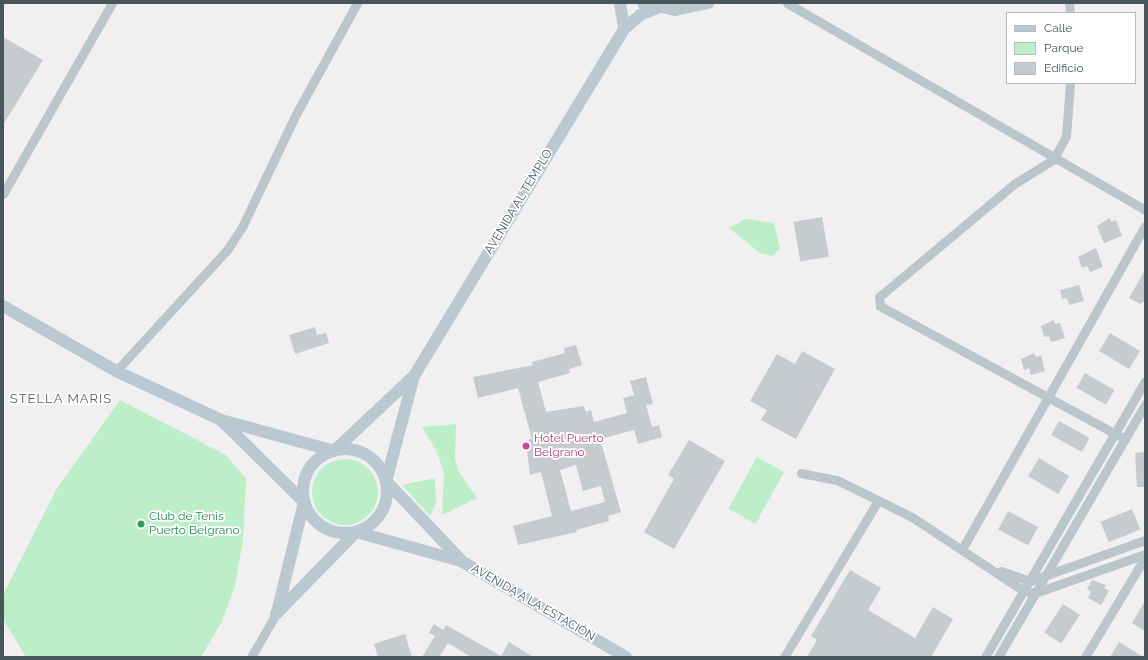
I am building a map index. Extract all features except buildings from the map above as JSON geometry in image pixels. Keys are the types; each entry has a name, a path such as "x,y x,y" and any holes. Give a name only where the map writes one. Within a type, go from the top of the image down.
{"street":[{"path":"3,194 112,3"},
{"path":"116,371 227,250 243,225 296,114 357,3"},
{"path":"620,3 624,29"},
{"path":"643,3 657,8 675,10 708,3"},
{"path":"787,3 1054,159 1145,210"},
{"name":"AVENIDA AL TEMPLO","path":"414,376 624,29 640,15 657,8"},
{"path":"1070,84 1066,136 1054,159 1014,184 879,297 880,306 1125,439"},
{"path":"962,549 1145,226"},
{"path":"3,306 116,371 221,420 334,451 351,450 366,455 379,466 386,481 461,561"},
{"path":"276,614 304,502 308,472 321,457 334,451 414,376"},
{"path":"251,657 276,614 356,532 368,527 382,512 387,494 386,481 414,376"},
{"path":"988,655 1145,381"},
{"path":"998,657 1145,404"},
{"path":"221,420 304,502 312,518 327,529 356,532 461,561"},
{"path":"801,473 837,480 877,502 912,517 993,569 1024,591 1035,593 1145,554"},
{"path":"784,657 877,502"},
{"path":"993,569 1030,581 1145,540"},
{"path":"1085,657 1145,557"},
{"name":"AVENIDA A LA ESTACIÓN","path":"461,561 626,657"}],"green space":[{"path":"745,219 774,223 780,248 773,256 760,253 729,228"},
{"name":"Club de Tenis Puerto Belgrano","path":"120,400 226,455 246,479 243,540 235,586 222,621 201,657 26,657 3,619 3,595 56,490"},
{"path":"456,424 455,460 459,472 477,498 442,515 444,473 436,450 422,427"},
{"path":"757,457 784,472 756,524 728,509"},
{"path":"339,459 351,459 364,464 369,468 376,479 378,492 376,505 369,516 358,523 351,525 339,525 326,520 317,511 312,498 312,486 317,473 326,464"},
{"path":"435,478 436,503 430,516 402,485"}],"place":[{"name":"Hotel Puerto Belgrano","path":"526,446"},
{"name":"Club de Tenis Puerto Belgrano","path":"141,524"}],"district":[{"name":"STELLA MARIS","path":"61,399"}]}
